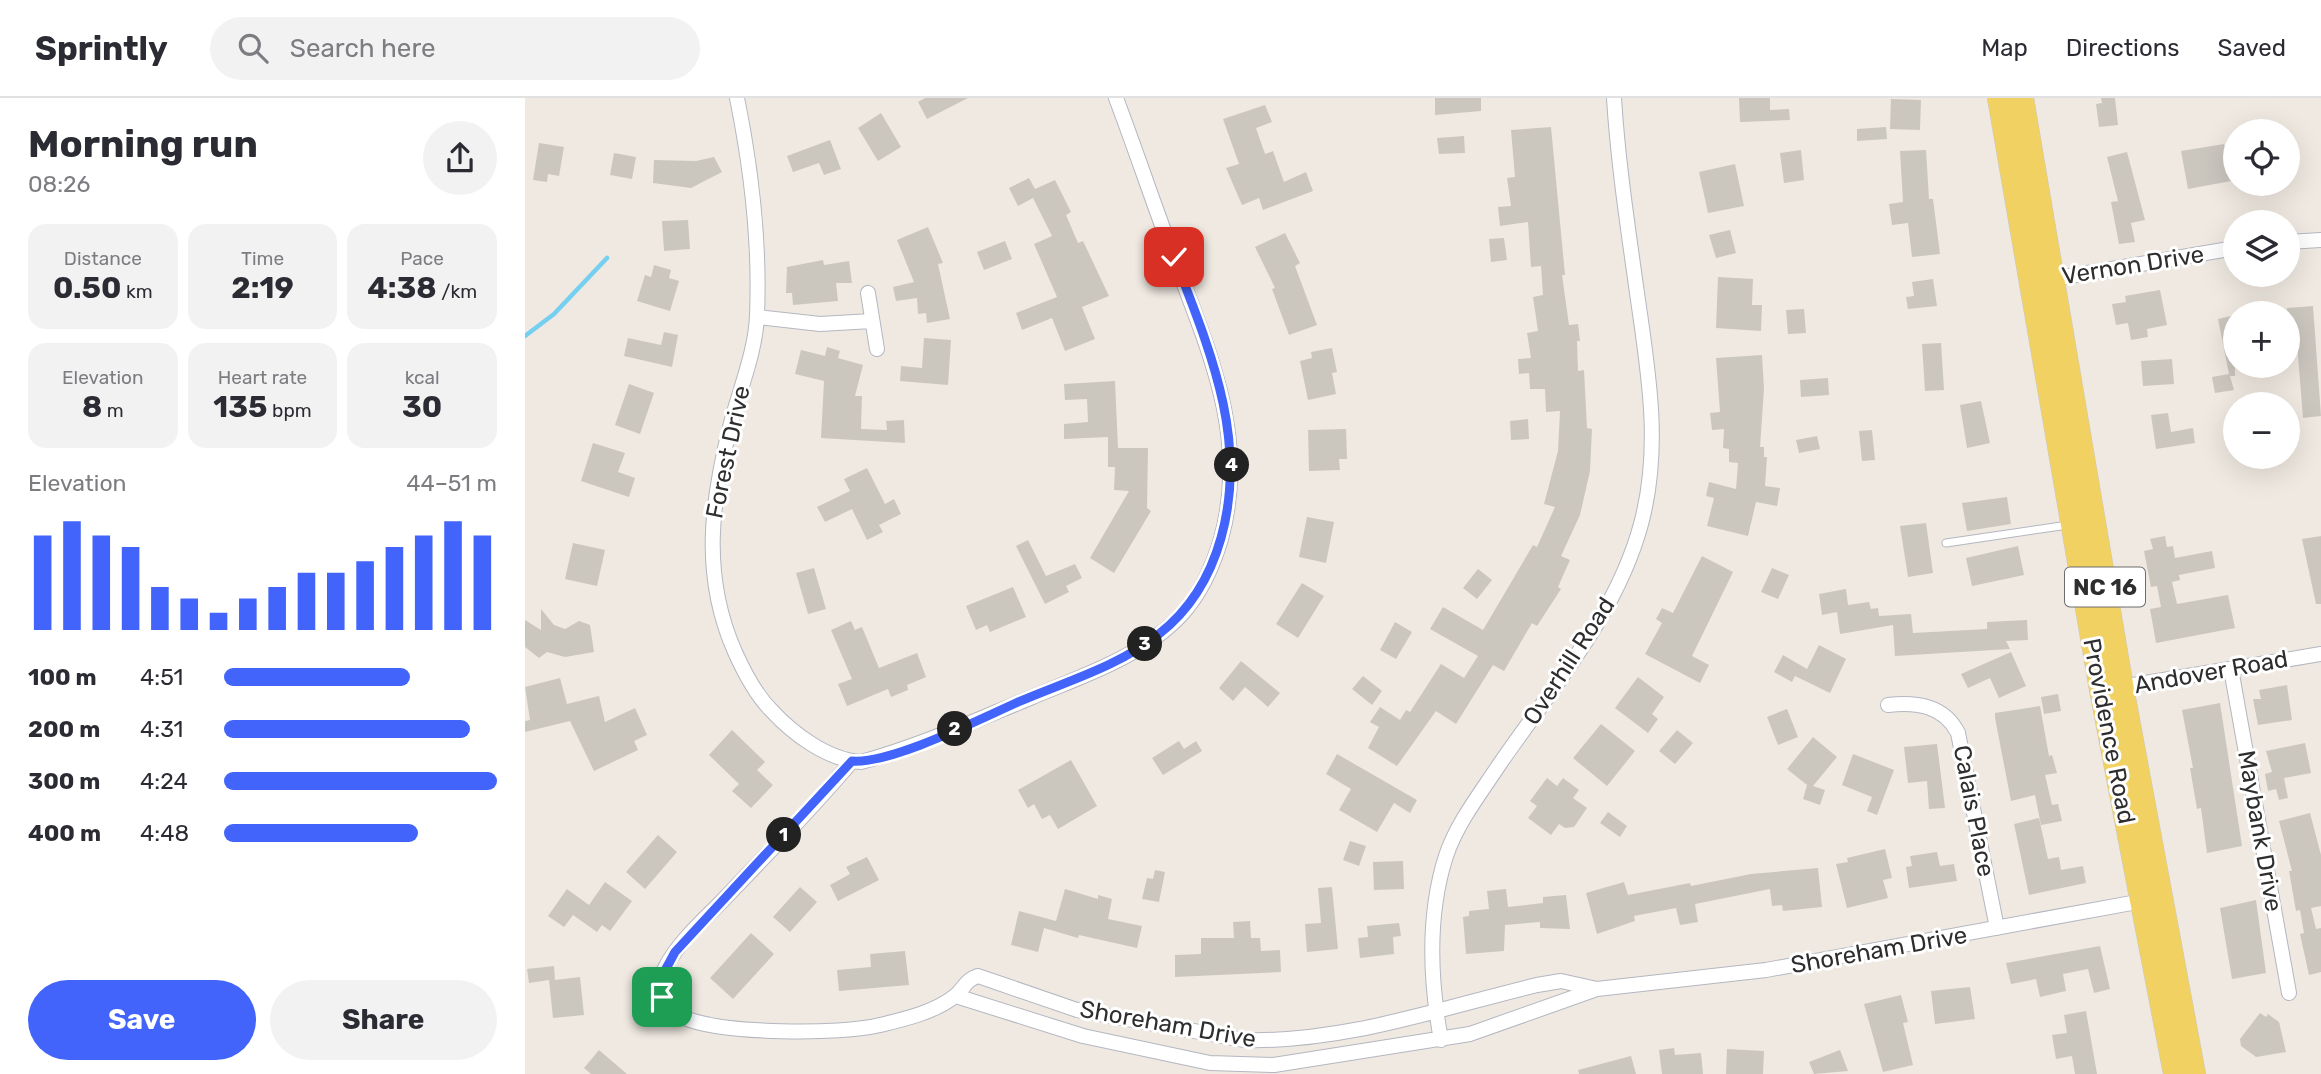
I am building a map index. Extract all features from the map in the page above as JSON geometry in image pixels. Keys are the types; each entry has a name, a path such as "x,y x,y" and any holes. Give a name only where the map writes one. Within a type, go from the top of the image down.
{"main road":[{"name":"Providence Road","path":"1999,98 2043,280 2111,689 2150,899 2175,1074"},
{"name":"Providence Road","path":"2022,98 2072,524 2111,689"},
{"name":"Providence Road","path":"2150,899 2194,1074"}],"street":[{"name":"Forest Drive","path":"737,98 745,145 757,317 713,505 712,554 715,590 729,637 765,705 797,733 824,750 852,761"},
{"path":"952,997 922,1013 877,1026 774,1030 696,1022 682,1017 667,1006 662,997 661,978 675,952 852,761 888,755 931,739 1129,654 1181,615 1198,593 1217,553 1229,502 1232,456 1226,411 1208,349 1116,98"},
{"name":"Overhill Road","path":"1441,1040 1435,1010 1433,920 1441,872 1453,839 1466,814 1605,611 1633,548 1646,503 1654,419 1622,183 1614,98"},
{"path":"2300,241 2321,240"},
{"name":"Vernon Drive","path":"2043,280 2223,250"},
{"path":"868,293 877,349"},
{"path":"757,317 820,324 872,321"},
{"name":"Andover Road","path":"2111,689 2321,654"},
{"name":"Maybank Drive","path":"2231,669 2289,993"},
{"name":"Calais Place","path":"1888,705 1917,704 1931,708 1944,714 1958,733 1997,928"},
{"name":"Shoreham Drive","path":"1597,989 1562,981 1348,1031 1266,1041 1234,1038 1077,1010 989,978 968,979 952,997 1083,1036 1210,1063 1240,1066 1327,1059 1441,1040 1503,1025 1597,989 1766,970 2150,899"}],"lane":[{"path":"1946,543 2072,524"}],"building":[{"path":"925,98 968,98 927,119 918,102"},
{"path":"1435,98 1481,98 1481,111 1435,115"},
{"path":"1739,98 1770,98 1770,110 1789,109 1790,120 1740,122"},
{"path":"2101,98 2115,98 2118,125 2099,127 2096,104 2102,103"},
{"path":"1891,99 1921,100 1920,130 1890,129"},
{"path":"1265,105 1272,122 1256,128 1265,154 1273,151 1284,182 1306,172 1313,191 1263,210 1259,198 1242,205 1226,168 1239,164 1223,119"},
{"path":"881,113 901,147 878,161 858,128"},
{"path":"1551,127 1565,275 1562,275 1569,325 1578,324 1578,371 1584,370 1587,428 1592,429 1590,471 1580,515 1561,556 1570,560 1558,587 1561,589 1537,626 1532,623 1504,671 1493,665 1456,724 1436,711 1397,766 1368,748 1379,727 1370,722 1380,707 1400,720 1406,710 1410,712 1441,664 1464,678 1478,656 1430,629 1443,607 1483,630 1533,545 1537,547 1555,507 1544,504 1558,451 1560,411 1546,412 1545,389 1530,389 1529,373 1519,374 1518,359 1531,358 1527,333 1538,331 1533,297 1543,295 1541,266 1531,267 1528,222 1500,226 1498,207 1511,206 1507,178 1515,177 1511,130"},
{"path":"1886,127 1887,139 1857,141 1857,129"},
{"path":"1464,136 1465,153 1439,154 1437,138"},
{"path":"830,140 841,169 824,175 819,163 793,172 787,156"},
{"path":"539,143 564,147 559,176 548,174 547,182 533,180"},
{"path":"2223,144 2223,182 2188,189 2181,151"},
{"path":"1801,150 1804,180 1784,183 1780,153"},
{"path":"1926,150 1929,199 1933,199 1940,254 1912,257 1908,223 1892,225 1889,204 1903,202 1900,151"},
{"path":"2127,152 2145,220 2131,223 2135,242 2119,244 2111,202 2118,201 2107,157"},
{"path":"614,153 636,157 632,179 610,175"},
{"path":"714,157 722,172 691,188 653,183 654,160 696,161"},
{"path":"1735,164 1744,206 1708,213 1699,172"},
{"path":"1029,178 1035,189 1055,180 1071,212 1066,215 1078,243 1083,241 1109,296 1082,307 1095,339 1065,351 1052,318 1022,330 1016,313 1057,297 1034,244 1052,236 1033,198 1018,206 1009,188"},
{"path":"688,220 690,249 664,251 662,221"},
{"path":"928,227 943,263 938,264 950,319 927,323 926,313 918,314 917,298 896,301 893,287 914,282 897,240"},
{"path":"1730,230 1736,253 1716,258 1709,235"},
{"path":"1285,233 1300,263 1295,266 1317,325 1289,335 1272,289 1275,288 1255,247"},
{"path":"1504,238 1507,260 1491,262 1489,239"},
{"path":"1005,241 1012,259 984,270 977,252"},
{"path":"823,260 824,265 849,261 852,283 836,283 838,301 793,305 792,293 786,293 787,267"},
{"path":"654,265 671,270 669,278 679,281 670,311 637,301 645,275 651,277"},
{"path":"1718,277 1753,279 1752,305 1762,305 1761,331 1716,328"},
{"path":"1933,279 1937,306 1908,309 1906,297 1914,296 1912,282"},
{"path":"2160,290 2167,325 2147,329 2148,337 2131,340 2128,323 2116,325 2112,304 2126,302 2125,296"},
{"path":"2313,306 2321,416 2303,418 2300,378 2300,307"},
{"path":"1804,309 1806,333 1788,334 1786,310"},
{"path":"2223,318 2223,344 2218,319"},
{"path":"664,332 678,335 672,367 624,356 628,338 661,345"},
{"path":"924,338 951,340 948,385 900,381 901,366 922,368"},
{"path":"1941,343 1944,390 1925,391 1922,344"},
{"path":"827,347 840,351 838,358 863,365 855,396 862,396 861,429 887,430 886,421 904,420 905,443 821,438 824,381 795,374 801,350 825,356"},
{"path":"1332,348 1337,372 1332,373 1336,394 1308,400 1300,361 1312,358 1311,352"},
{"path":"1762,355 1764,389 1760,447 1764,447 1764,457 1767,457 1765,486 1780,488 1777,506 1756,502 1748,536 1707,526 1714,498 1706,496 1709,482 1736,489 1738,463 1729,462 1729,449 1723,448 1724,429 1712,430 1710,413 1720,412 1716,358"},
{"path":"2172,359 2174,384 2143,386 2141,361"},
{"path":"2223,375 2223,378 2231,378 2234,390 2215,393 2212,377"},
{"path":"1828,378 1829,395 1801,397 1800,380"},
{"path":"1115,381 1118,448 1148,448 1147,508 1151,511 1114,573 1090,558 1129,491 1114,490 1115,467 1108,467 1108,437 1064,439 1064,424 1088,422 1087,399 1065,400 1064,384"},
{"path":"629,384 654,393 640,434 615,425"},
{"path":"1981,401 1990,443 1967,448 1960,405"},
{"path":"2168,413 2171,432 2193,428 2195,443 2156,449 2151,415"},
{"path":"1528,419 1529,439 1511,440 1510,421"},
{"path":"1346,429 1347,459 1339,459 1340,470 1309,471 1308,430"},
{"path":"1872,430 1875,460 1862,461 1859,431"},
{"path":"1817,436 1820,449 1799,453 1796,440"},
{"path":"593,443 625,453 618,472 635,478 629,497 581,481"},
{"path":"867,468 885,504 894,499 901,514 879,525 883,532 867,540 852,509 825,522 817,507 850,491 844,479"},
{"path":"2007,497 2011,524 1967,531 1962,503"},
{"path":"1307,517 1334,522 1326,563 1299,557"},
{"path":"1926,523 1933,573 1908,577 1900,526"},
{"path":"2165,536 2167,547 2173,546 2175,558 2212,551 2215,568 2179,575 2180,580 2172,582 2177,604 2228,595 2235,628 2156,643 2150,609 2161,607 2157,586 2151,587 2144,551 2153,549 2150,539"},
{"path":"2321,536 2321,604 2316,604 2302,539"},
{"path":"1028,540 1046,576 1075,564 1082,578 1066,586 1069,592 1045,604 1016,546"},
{"path":"573,543 605,550 597,586 565,579"},
{"path":"2018,546 2024,575 1972,586 1966,558"},
{"path":"1702,556 1733,572 1692,656 1709,665 1700,683 1645,654 1662,623 1656,619 1662,608 1673,613"},
{"path":"814,568 826,609 808,614 796,573"},
{"path":"1772,568 1789,575 1778,599 1761,592"},
{"path":"1478,569 1492,580 1477,599 1463,588"},
{"path":"1302,583 1324,596 1298,638 1276,624"},
{"path":"1013,587 1026,617 990,632 987,625 976,630 966,606"},
{"path":"1846,589 1848,605 1869,602 1871,609 1878,608 1879,616 1911,614 1913,633 1987,629 1987,622 2027,620 2028,640 2006,641 2010,649 1895,656 1893,625 1840,634 1837,612 1822,615 1819,594"},
{"path":"541,609 554,625 565,629 579,621 590,625 594,652 565,657 547,652 539,658 525,647 525,620 541,630"},
{"path":"851,621 855,630 862,627 879,668 917,653 926,677 907,685 908,690 891,697 888,689 847,706 838,684 852,679 831,630"},
{"path":"1395,622 1412,632 1396,659 1380,650"},
{"path":"1819,645 1846,659 1830,693 1795,676 1792,682 1774,672 1783,655 1807,669"},
{"path":"2011,652 2026,686 1999,698 1990,678 1968,688 1961,674"},
{"path":"1241,661 1280,693 1268,707 1245,687 1233,701 1219,688"},
{"path":"1363,676 1382,691 1372,705 1352,689"},
{"path":"1638,677 1664,697 1652,714 1658,719 1648,733 1615,708"},
{"path":"560,678 567,704 599,696 605,722 635,708 647,735 634,741 638,750 594,771 570,721 525,732 525,721 530,720 525,687"},
{"path":"2287,685 2292,720 2258,725 2253,699 2261,699 2259,690"},
{"path":"2058,694 2061,711 2044,714 2041,697"},
{"path":"2220,703 2242,846 2207,853 2201,808 2197,809 2190,768 2193,768 2182,710"},
{"path":"2040,706 2049,756 2052,755 2057,773 2045,775 2052,805 2058,804 2062,821 2041,825 2035,795 2011,801 1995,718 1995,713"},
{"path":"1787,709 1798,737 1778,745 1767,717"},
{"path":"1601,724 1635,751 1607,786 1573,758"},
{"path":"732,730 765,762 757,770 773,785 751,808 732,791 739,784 709,755"},
{"path":"1677,730 1693,743 1675,764 1659,751"},
{"path":"1813,737 1837,757 1813,786 1825,790 1820,805 1803,799 1807,785 1787,769"},
{"path":"1179,741 1184,749 1196,741 1202,751 1163,775 1152,758"},
{"path":"2305,743 2311,773 2284,778 2288,798 2279,800 2276,789 2268,791 2265,774 2272,772 2266,751"},
{"path":"1937,744 1945,808 1929,809 1927,781 1908,783 1904,747"},
{"path":"1337,754 1417,800 1410,813 1394,803 1377,832 1339,810 1351,789 1326,774"},
{"path":"1853,754 1894,770 1877,815 1867,811 1872,797 1842,785"},
{"path":"1071,760 1097,806 1058,829 1050,815 1042,819 1034,804 1028,808 1018,790"},
{"path":"1547,778 1557,786 1563,778 1579,790 1573,798 1587,808 1574,827 1565,828 1559,824 1551,835 1528,818 1537,806 1530,801"},
{"path":"1608,812 1627,826 1620,837 1600,823"},
{"path":"2310,813 2321,855 2321,906 2311,908 2316,929 2321,928 2321,972 2309,975 2300,934 2304,933 2300,910 2296,911 2289,871 2292,871 2279,821"},
{"path":"2039,818 2048,859 2059,857 2061,870 2083,866 2086,883 2029,895 2014,824"},
{"path":"658,835 677,852 645,889 626,872"},
{"path":"1350,841 1366,846 1359,866 1343,860"},
{"path":"1885,849 1892,878 1883,880 1888,898 1847,908 1836,864 1848,862 1847,858"},
{"path":"1937,852 1940,866 1954,864 1957,881 1909,888 1906,867 1912,866 1910,856"},
{"path":"867,857 879,880 838,901 830,885 850,874 846,867"},
{"path":"1403,861 1404,889 1374,890 1373,862"},
{"path":"1818,868 1822,907 1783,911 1782,905 1772,906 1770,889 1695,904 1698,922 1680,925 1676,908 1634,916 1635,921 1597,934 1586,893 1624,882 1628,895 1751,874"},
{"path":"1155,870 1165,872 1159,902 1142,899 1147,878 1153,879"},
{"path":"605,882 632,901 610,931 602,925 597,932 573,915 564,927 548,916 567,889 589,905"},
{"path":"800,887 817,902 790,932 773,917"},
{"path":"1332,887 1338,949 1307,952 1305,924 1321,923 1318,888"},
{"path":"1065,889 1098,899 1098,895 1112,899 1108,919 1142,926 1137,948 1079,935 1078,938 1044,928 1038,952 1011,945 1019,911 1056,921"},
{"path":"1506,889 1508,907 1543,903 1543,897 1566,895 1570,929 1540,928 1540,922 1505,925 1504,951 1466,954 1463,917 1469,916 1469,911 1489,909 1487,891"},
{"path":"2256,900 2266,973 2232,979 2220,908"},
{"path":"1250,921 1251,938 1260,938 1261,951 1280,950 1281,972 1175,977 1175,955 1201,954 1201,938 1234,938 1233,922"},
{"path":"1399,923 1401,936 1393,937 1394,954 1360,958 1358,938 1368,937 1367,926"},
{"path":"751,933 774,954 733,999 710,978"},
{"path":"2100,946 2110,989 2094,993 2088,969 2063,974 2066,991 2040,997 2036,979 2011,984 2006,963"},
{"path":"905,951 909,985 839,991 837,970 871,967 870,954"},
{"path":"554,966 555,980 580,977 584,1015 553,1018 549,980 529,983 527,969"},
{"path":"1970,987 1975,1019 1935,1024 1931,991"},
{"path":"1901,995 1908,1022 1903,1023 1913,1065 1883,1072 1864,1004"},
{"path":"2086,1011 2097,1074 2075,1074 2072,1056 2056,1059 2052,1035 2067,1033 2064,1015"},
{"path":"2260,1013 2266,1017 2268,1014 2279,1022 2286,1052 2256,1057 2241,1046 2240,1039"},
{"path":"1674,1048 1675,1055 1701,1053 1703,1074 1662,1074 1659,1050"},
{"path":"1727,1049 1764,1051 1763,1074 1726,1074"},
{"path":"599,1050 627,1074 591,1074 584,1068"},
{"path":"1840,1050 1848,1071 1814,1074 1809,1062"},
{"path":"1631,1056 1636,1074 1579,1074 1578,1070"}],"waterway":[{"path":"525,336 554,314 607,258"}],"route":[{"path":"662,997 661,978 675,952 852,761 861,762 888,755 931,739 1129,654 1181,615 1198,593 1217,553 1226,523 1231,438 1218,380 1174,257"}]}
